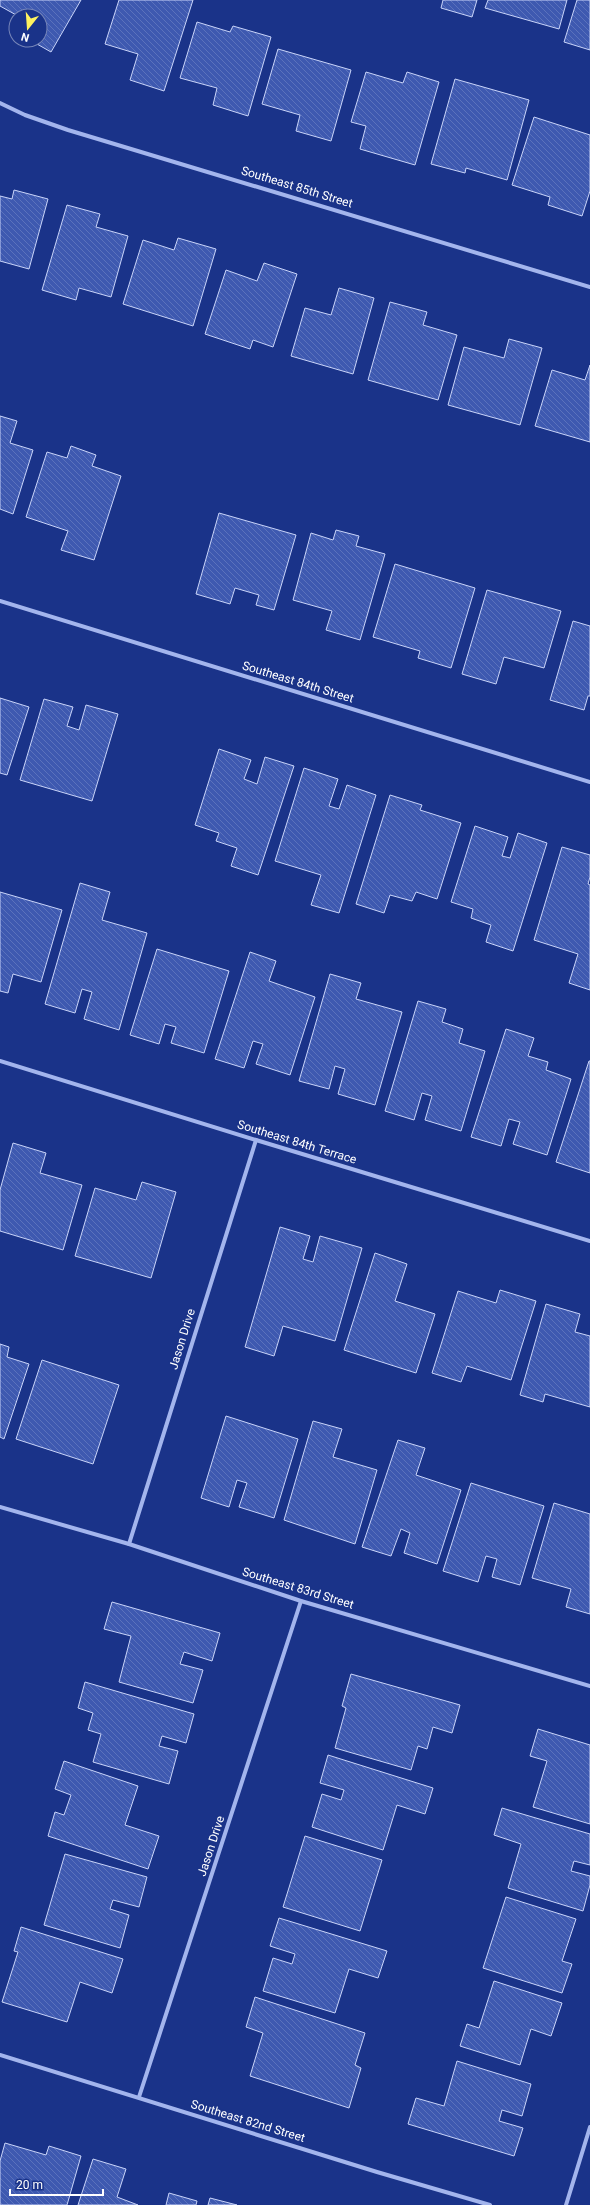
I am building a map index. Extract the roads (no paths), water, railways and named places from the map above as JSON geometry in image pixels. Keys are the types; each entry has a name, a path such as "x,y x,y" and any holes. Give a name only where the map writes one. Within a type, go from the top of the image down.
{"street":[{"name":"Southeast 85th Street","path":"0,103 24,115 68,130 590,287"},
{"name":"Southeast 84th Street","path":"0,602 590,782"},
{"name":"Southeast 84th Terrace","path":"0,1061 256,1140 590,1240"},
{"name":"Jason Drive","path":"128,1544 256,1140"},
{"name":"Southeast 83rd Street","path":"0,1507 128,1544 301,1601 590,1686"},
{"name":"Jason Drive","path":"139,2097 301,1601"},
{"name":"Southeast 82nd Street","path":"0,2055 377,2172 490,2205"},
{"path":"566,2205 590,2127"}]}
